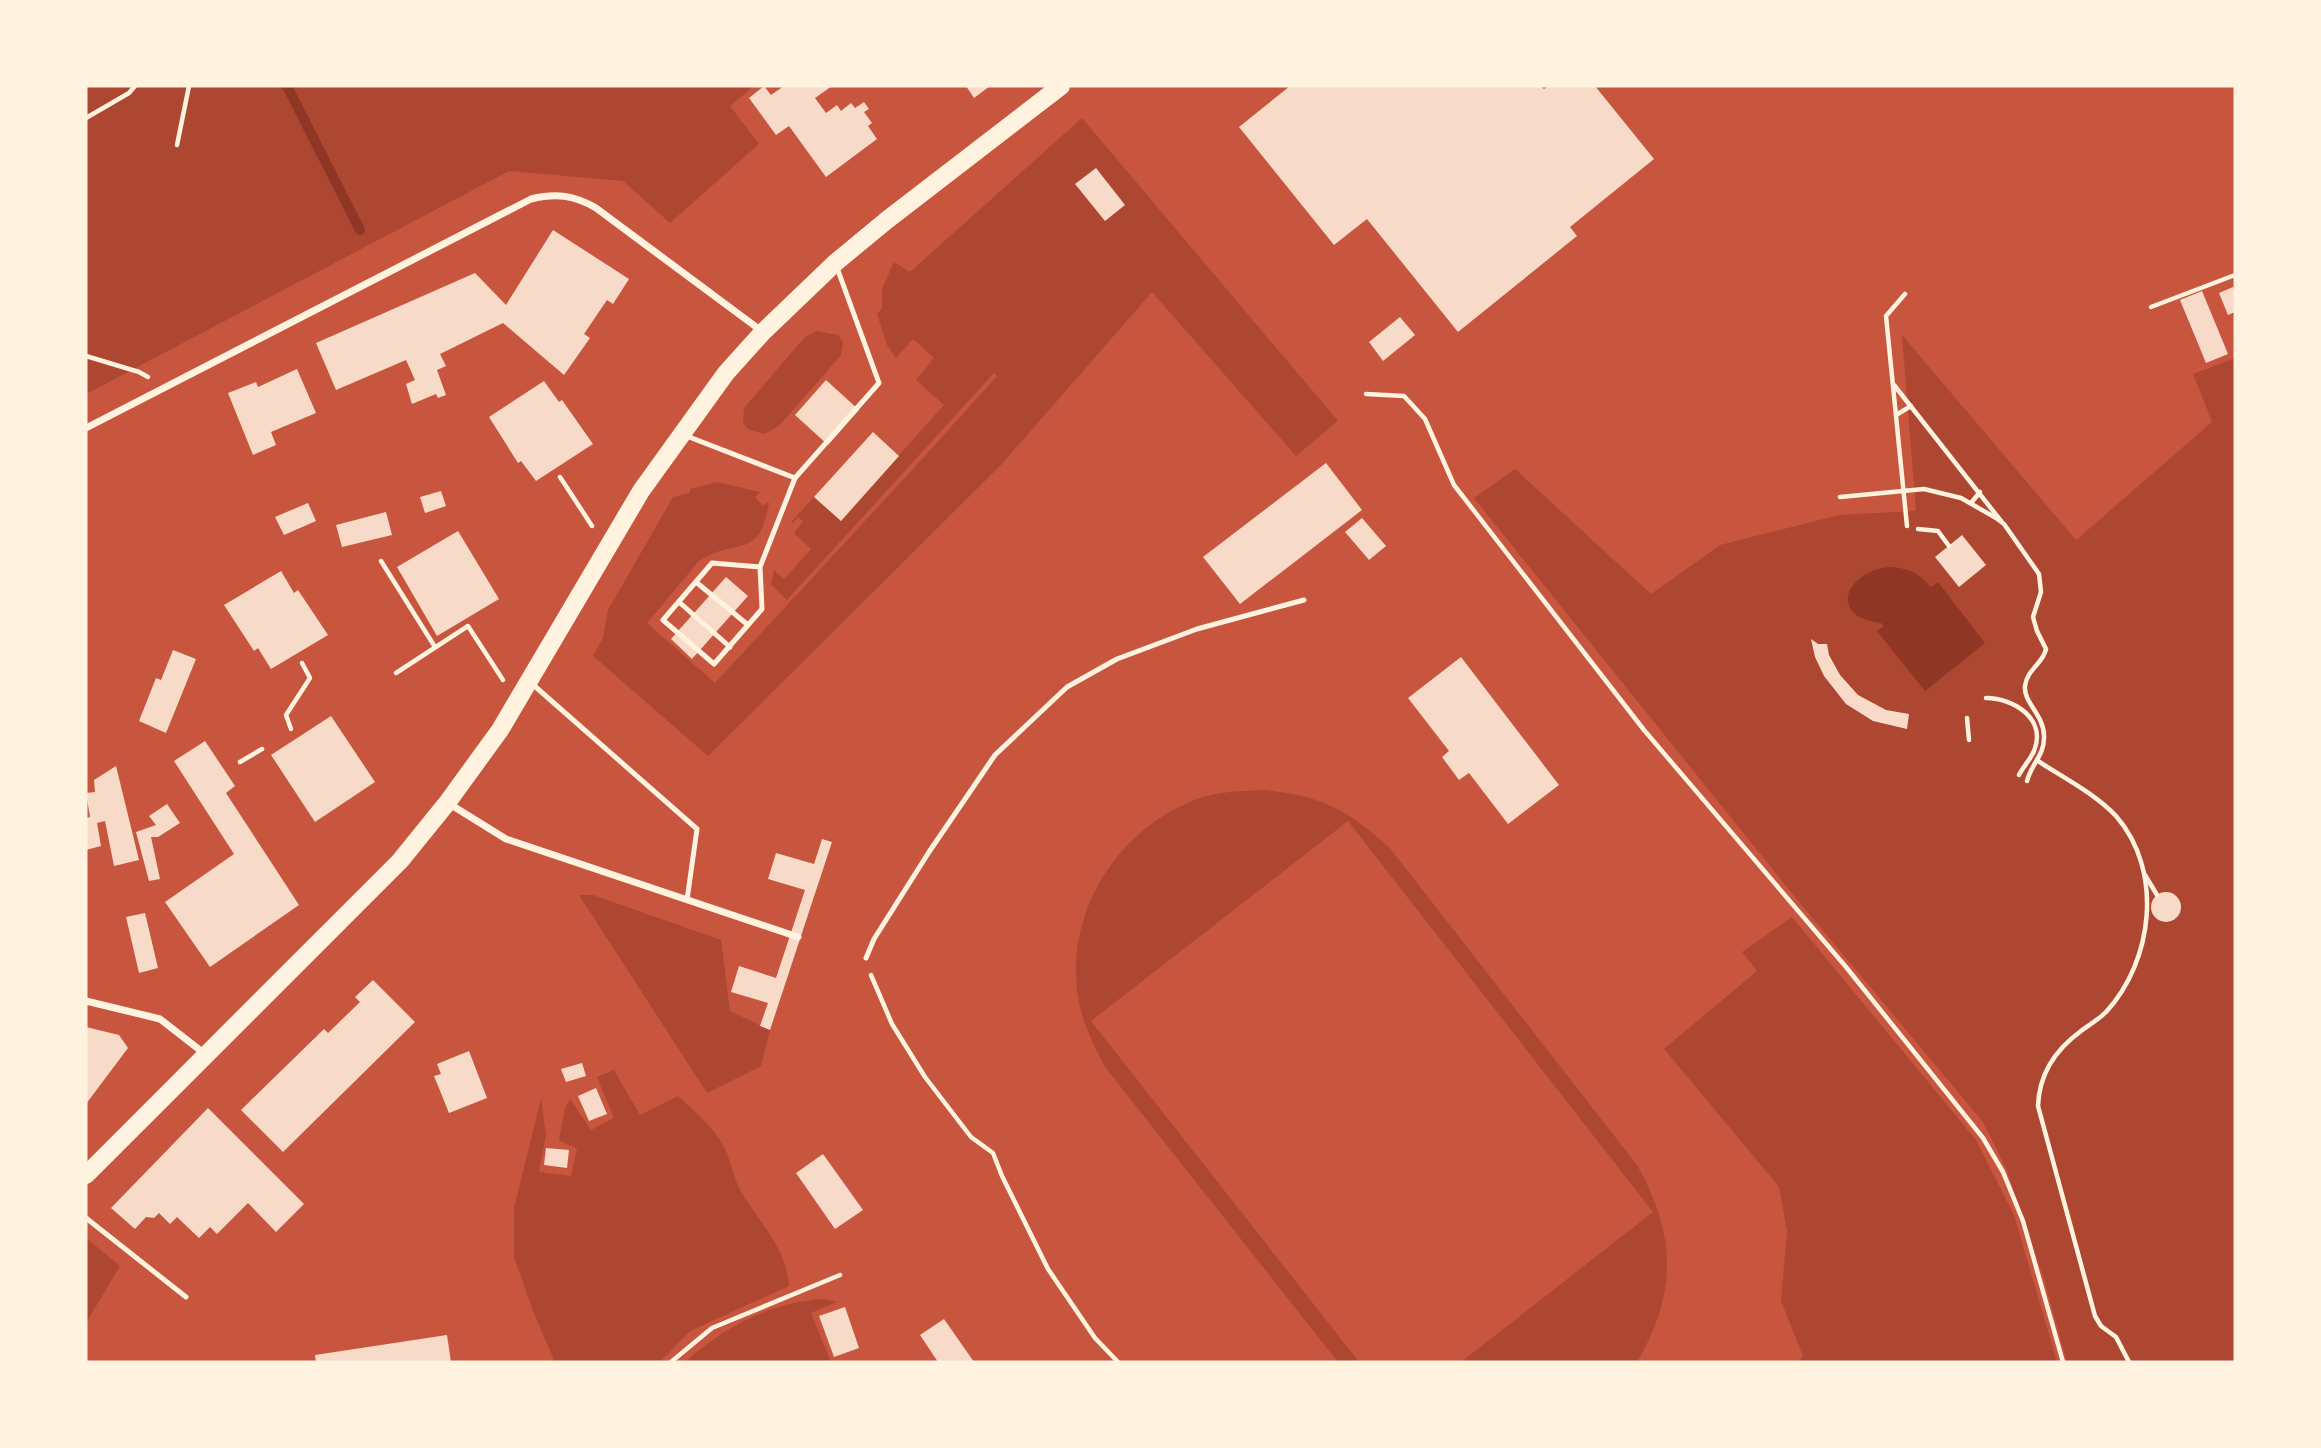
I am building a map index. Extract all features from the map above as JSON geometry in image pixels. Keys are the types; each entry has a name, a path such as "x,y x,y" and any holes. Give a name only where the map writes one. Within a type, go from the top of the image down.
{"main road":[{"path":"86,1175 400,861 447,803 500,730 641,491 726,373 763,332 835,263 1061,86"}],"street":[{"path":"86,428 531,199 548,195 582,200 596,208 763,332"},
{"path":"447,803 506,839 798,937"},
{"path":"86,1002 160,1018 205,1054"}],"lane":[{"path":"760,568 712,564 663,620 714,664 762,609 760,568 795,478 879,383 835,263"},
{"path":"681,433 795,478"},
{"path":"696,582 748,625"},
{"path":"866,958 874,939 929,852 995,755 1066,687 1117,659 1197,629 1304,600"},
{"path":"679,602 730,646"},
{"path":"530,681 697,830 687,900"},
{"path":"86,1217 186,1297"}],"path":[{"path":"86,118 129,93 135,86"},
{"path":"177,145 189,86"},
{"path":"2151,307 2235,275"},
{"path":"1905,295 1886,316 1907,526"},
{"path":"86,356 139,372 165,387"},
{"path":"1893,384 1980,492 2039,574 2042,584 2040,599 2035,606 2033,617 2046,649 2041,662 2030,672 2025,686 2027,700 2036,709 2044,728 2044,746 2027,781"},
{"path":"1366,394 1404,396 1425,419 1454,485 1644,730 1846,967 1983,1138 2003,1172 2023,1221 2063,1362"},
{"path":"1896,415 1911,406"},
{"path":"560,477 593,527"},
{"path":"1840,497 1924,489 1938,491 1971,503 2004,524"},
{"path":"1971,503 1980,492"},
{"path":"1918,529 1938,531 1949,546"},
{"path":"381,561 435,647"},
{"path":"396,673 468,626 503,681"},
{"path":"291,729 286,715 310,678 302,663"},
{"path":"1986,698 2014,704 2033,722 2036,737 2034,752 2019,775"},
{"path":"1968,718 1969,740"},
{"path":"240,762 262,749"},
{"path":"2038,761 2097,799 2116,817 2127,832 2143,872 2157,895"},
{"path":"2129,1362 2116,1337 2101,1326 2095,1316 2038,1106 2041,1078 2052,1060 2068,1040 2105,1013 2123,990 2136,965 2144,944 2147,921 2143,872"},
{"path":"866,958 873,984 892,1024 925,1077 971,1137 993,1153 1048,1269 1095,1338 1118,1362"},
{"path":"671,1362 712,1328 840,1276"}],"shaded area":[{"path":"86,86 754,86 730,106 759,144 670,223 623,181 509,171 86,394"},
{"path":"1082,118 1338,421 1296,456 1152,292 1000,466 708,756 593,656 603,638 608,610 673,497 717,482 760,492 755,497 763,506 769,503 765,522 752,541 699,561 647,623 715,683 997,376 994,373 787,600 771,584 774,570 784,579 811,549 794,533 803,521 798,517 791,522 814,497 841,520 944,405 916,380 934,358 913,339 896,358 887,345 877,314 882,308 882,289 894,262 910,272"},
{"path":"816,331 839,335 843,343 841,355 779,426 764,434 748,429 743,423 744,408 804,338"},
{"path":"1902,335 2076,540 2212,422 2193,374 2235,358 2235,1362 2067,1362 2044,1280 2007,1170 1983,1122 1790,891 1474,498 1515,469 1651,594 1720,545 1839,515 1916,511"},
{"path":"1889,567 1912,572 1931,587 1938,582 1985,643 1925,691 1877,631 1884,626 1864,619 1853,612 1848,604 1853,585 1874,570"},
{"path":"1264,790 1302,796 1332,806 1360,823 1389,847 1637,1165 1659,1215 1667,1264 1660,1312 1637,1362 1461,1362 1653,1212 1348,821 1091,1021 1359,1362 1338,1362 1105,1067 1082,1015 1076,965 1080,933 1090,903 1104,876 1122,851 1145,829 1171,811 1208,796"},
{"path":"579,895 593,895 721,940 730,1011 770,1030 761,1066 707,1093"},
{"path":"1792,917 1976,1140 2014,1215 2057,1362 1798,1362 1803,1356 1781,1301 1787,1231 1779,1187 1664,1049 1757,971 1742,952"},
{"path":"614,1070 640,1115 678,1096 711,1128 725,1149 740,1190 778,1249 789,1286 690,1331 660,1362 555,1362 514,1257 514,1208 541,1099 546,1135 539,1172 571,1176 577,1149 559,1140 565,1108 570,1099 591,1130 614,1118 597,1077"},
{"path":"86,1238 120,1266 86,1323"},
{"path":"824,1299 837,1302 811,1313 831,1362 685,1362 715,1338 749,1318 786,1305"}],"building":[{"path":"764,86 771,95 784,86 832,86 815,98 826,113 837,105 841,111 851,103 855,108 864,102 869,109 864,112 872,123 868,126 877,139 826,177 789,126 776,135 749,98"},
{"path":"966,86 990,86 974,98"},
{"path":"1290,86 1541,86 1544,89 1548,86 1595,86 1654,159 1570,227 1577,236 1458,332 1367,219 1334,245 1239,127"},
{"path":"1096,168 1125,205 1105,221 1075,184"},
{"path":"553,230 629,279 613,304 607,300 584,334 590,338 564,375 503,323 440,354 446,366 437,370 446,395 438,398 436,394 412,404 406,384 415,380 406,360 336,390 316,343 475,273 506,305"},
{"path":"2233,287 2235,312 2228,315 2219,293"},
{"path":"2202,291 2228,354 2206,363 2180,300"},
{"path":"1400,317 1415,335 1383,361 1369,342"},
{"path":"297,369 316,413 271,432 276,445 253,455 228,393 256,382 258,387"},
{"path":"826,380 859,410 828,445 795,415"},
{"path":"544,381 559,402 562,400 593,444 536,481 521,461 518,463 489,417"},
{"path":"873,432 899,456 841,521 814,497"},
{"path":"1326,463 1362,510 1240,604 1203,557"},
{"path":"441,491 446,506 425,513 420,497"},
{"path":"308,503 316,521 284,535 275,517"},
{"path":"386,512 392,535 342,547 336,525"},
{"path":"1362,518 1386,546 1369,560 1345,532"},
{"path":"458,531 499,599 437,636 397,567"},
{"path":"1962,535 1986,565 1959,587 1935,557"},
{"path":"281,571 294,593 298,590 328,635 271,669 258,648 254,651 224,605"},
{"path":"726,577 748,596 692,659 671,639"},
{"path":"1811,639 1818,644 1827,644 1829,655 1840,675 1858,695 1886,710 1909,714 1907,729 1873,721 1846,704 1824,676 1815,657"},
{"path":"173,650 196,659 166,733 139,721 156,678 161,680"},
{"path":"1461,657 1559,785 1508,824 1469,773 1459,780 1442,757 1449,751 1408,698"},
{"path":"331,716 375,782 315,822 271,755"},
{"path":"205,741 235,786 226,793 299,905 210,967 165,902 234,854 174,761"},
{"path":"116,766 139,860 114,866 105,821 97,823 101,846 86,850 86,818 90,817 86,793 95,792 94,780"},
{"path":"167,804 180,823 158,837 151,837 160,879 149,881 136,832 156,825 149,816"},
{"path":"822,839 832,842 770,1030 760,1026 768,1003 731,992 739,966 776,978 805,890 768,879 776,853 814,864"},
{"path":"2166,892 2177,896 2181,907 2177,918 2166,922 2155,918 2151,907 2155,896"},
{"path":"145,913 158,968 139,973 126,917"},
{"path":"373,980 415,1022 283,1152 241,1110 324,1029 328,1033 360,1002 355,997"},
{"path":"86,1027 119,1035 128,1048 86,1104"},
{"path":"469,1051 487,1098 449,1113 434,1076 441,1074 437,1064"},
{"path":"582,1063 586,1076 566,1082 561,1069"},
{"path":"596,1088 607,1114 589,1121 578,1096"},
{"path":"208,1108 304,1204 276,1232 248,1203 217,1234 210,1227 199,1238 177,1217 170,1224 159,1213 154,1218 146,1217 135,1229 111,1208"},
{"path":"546,1148 569,1150 567,1168 544,1165"},
{"path":"823,1154 863,1210 835,1229 796,1173"},
{"path":"845,1307 859,1348 834,1357 819,1316"},
{"path":"944,1319 974,1362 938,1362 920,1335"},
{"path":"447,1335 451,1362 316,1362 315,1355"}],"waterway":[{"path":"287,86 360,230"}]}
